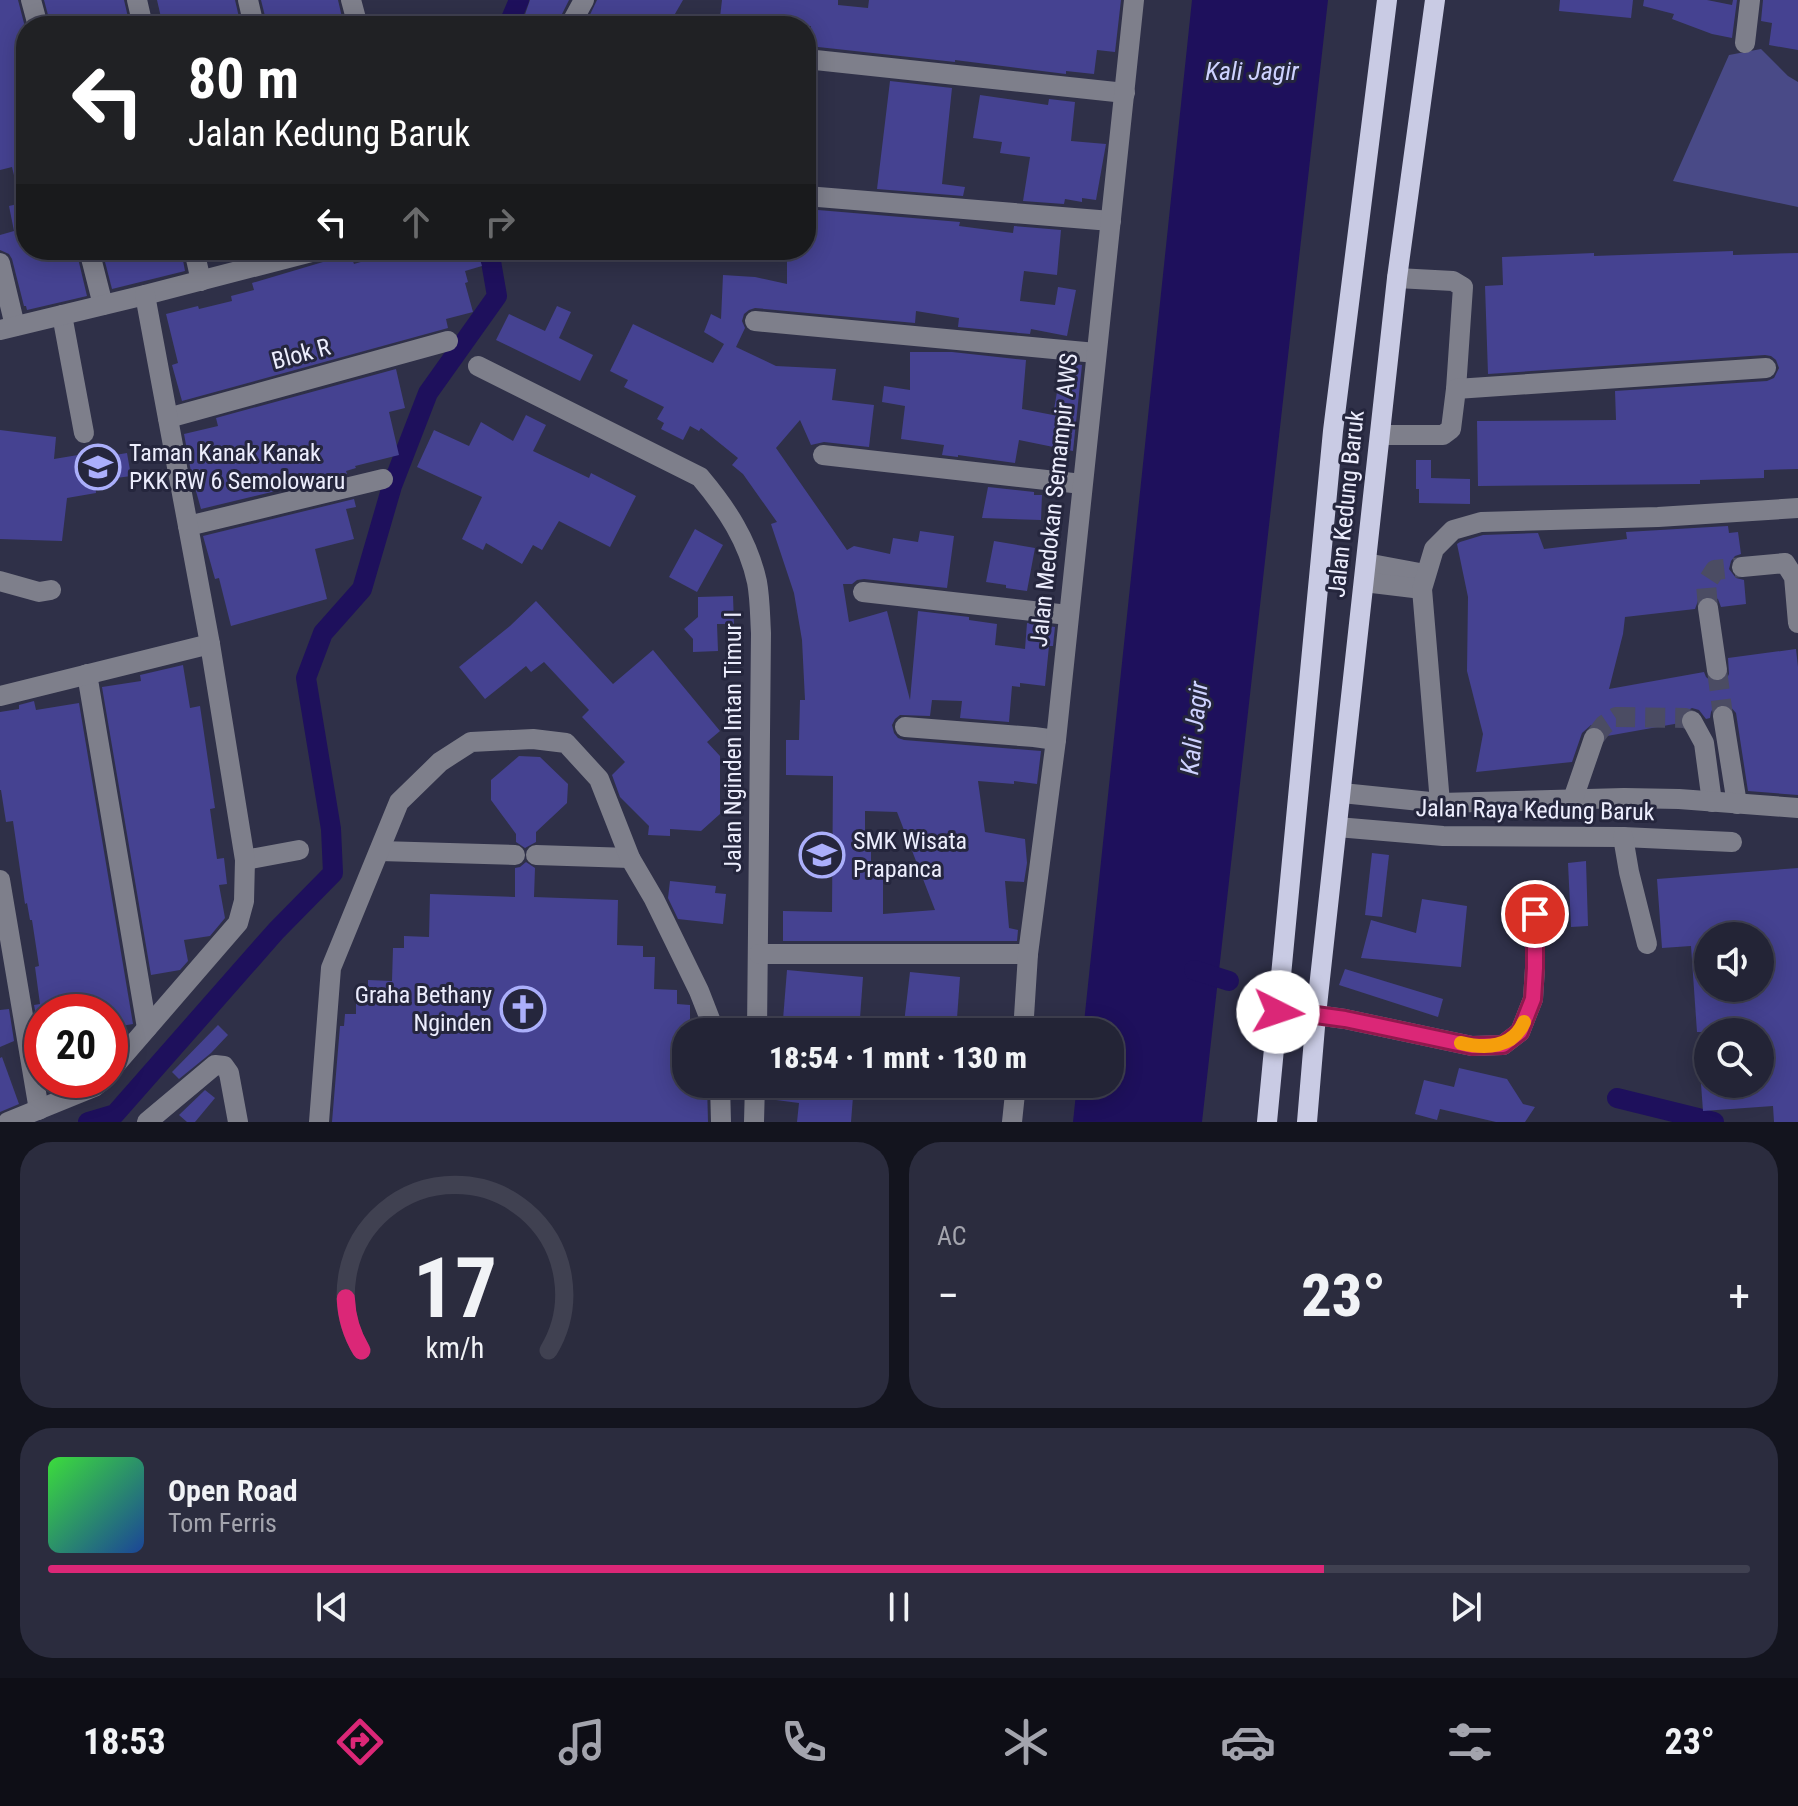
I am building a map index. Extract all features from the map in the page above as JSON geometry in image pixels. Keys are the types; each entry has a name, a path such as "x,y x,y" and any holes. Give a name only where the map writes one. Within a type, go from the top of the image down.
{"main road":[{"name":"Jalan Kedung Baruk","path":"1267,1122 1333,431 1387,0"},
{"name":"Jalan Kedung Baruk","path":"1307,1122 1397,278 1435,0"}],"street":[{"name":"Jalan Medokan Semampir AWS","path":"1025,1018 1028,954 1056,740 1134,0"},
{"path":"1745,43 1750,0"},
{"path":"816,60 1125,93"},
{"path":"816,197 1111,221"},
{"path":"92,260 103,305"},
{"path":"196,260 201,281"},
{"path":"0,263 8,328 281,260"},
{"path":"1380,435 1448,433 1456,389 1463,287 1453,281 1397,278"},
{"path":"128,1050 238,923 244,901 245,860 210,644 145,295"},
{"path":"62,315 84,433"},
{"path":"755,321 1096,353"},
{"name":"Blok R","path":"168,418 448,341"},
{"name":"Jalan Nginden Intan Timur I","path":"478,366 700,477 724,506 744,542 757,583 761,633 757,1018"},
{"path":"1456,389 1766,368"},
{"path":"823,455 1082,484"},
{"path":"188,526 383,479"},
{"path":"1440,803 1424,581 1434,549 1453,530 1481,522 1658,517 1798,508"},
{"path":"1742,567 1785,563 1794,577 1798,623"},
{"path":"1365,573 1424,581"},
{"path":"0,581 39,592 51,590"},
{"path":"863,592 1068,615"},
{"path":"1708,608 1717,670"},
{"path":"0,696 210,644"},
{"path":"87,674 147,1028"},
{"path":"1723,716 1737,804"},
{"path":"1692,721 1704,743 1712,802"},
{"path":"905,727 1056,740"},
{"path":"1573,799 1594,738"},
{"path":"319,1122 331,968 399,802 440,762 471,742 533,739 566,743 599,779 630,858 654,899 709,1018"},
{"path":"1342,793 1440,803 1638,798 1798,808"},
{"name":"Jalan Raya Kedung Baruk","path":"1337,827 1443,836 1623,837 1732,842"},
{"path":"1623,837 1647,944"},
{"path":"245,860 299,850"},
{"path":"380,851 630,858"},
{"path":"0,880 7,972 39,1110"},
{"path":"1278,1012 1316,1015 1472,1046 1503,1045 1520,1032 1533,999 1535,914"},
{"path":"759,954 1028,954"},
{"path":"147,1122 215,1065 224,1066 229,1073 238,1122"},
{"path":"8,1122 68,1098"},
{"path":"720,1098 721,1122"},
{"path":"754,1122 755,1098"},
{"path":"1012,1122 1015,1098"}],"shaded area":[{"path":"1761,49 1798,82 1798,207 1673,181 1729,55"}],"water":[{"name":"Kali Jagir","path":"1192,0 1328,0 1202,1122 1073,1122 1076,1098 1124,1098 1124,1018 1084,1018"}],"building":[{"path":"0,0 18,0 22,16 16,16 16,184 12,167 0,170"},
{"path":"44,0 124,0 128,16 48,16"},
{"path":"157,0 235,0 239,16 161,16"},
{"path":"261,0 338,0 342,16 270,14 265,16"},
{"path":"530,0 569,0 561,16 524,16"},
{"path":"597,0 683,0 674,16 589,16"},
{"path":"722,0 838,0 838,5 868,8 869,0 1121,0 1115,52 1097,50 1094,74 1066,71 1066,74 816,47 816,16 720,16"},
{"path":"1560,0 1633,0 1631,18 1559,11"},
{"path":"1644,0 1707,0 1732,5 1733,0 1737,0 1732,38 1672,19 1674,14 1643,6"},
{"path":"1763,0 1798,0 1798,50 1769,45 1772,23 1761,21"},
{"path":"890,81 952,88 942,184 965,187 963,196 877,189"},
{"path":"980,95 1048,105 1049,99 1075,102 1071,141 1106,144 1096,200 1082,198 1082,202 1065,199 1064,204 1023,201 1030,157 1000,153 1002,142 973,138"},
{"path":"16,204 16,260 78,260 87,296 27,310 12,259 0,250 0,235 14,231 9,206"},
{"path":"816,210 960,222 959,226 1013,233 1014,226 1061,230 1057,275 1024,271 1020,301 1055,305 1058,287 1076,290 1067,336 1031,329 1030,334 958,327 959,318 916,311 915,323 755,308 744,314 742,321 745,328 736,347 776,366 836,369 832,400 874,405 869,447 824,442 811,445 800,420 776,448 847,550 854,546 890,554 893,538 918,542 920,531 954,536 947,588 864,579 843,584 849,622 887,611 910,700 918,611 997,624 995,645 1025,649 1027,623 1055,627 1053,646 1049,646 1045,686 1020,683 1020,687 1012,686 1009,722 960,718 962,701 932,700 930,716 900,715 892,725 898,738 904,740 1041,751 1037,784 978,781 985,832 1025,839 1027,863 1024,882 1005,881 1009,928 1018,930 1017,941 783,941 783,911 832,912 833,776 786,775 786,740 799,740 800,700 805,700 802,640 794,593 771,524 777,522 743,474 732,465 738,458 701,428 699,431 690,426 683,440 661,429 664,423 657,419 664,407 624,387 628,380 610,371 633,324 713,363 724,344 704,332 711,314 721,319 723,275 755,277 787,284 787,260 816,260","holes":["865,811 897,812 935,910 883,914 883,876 871,876 871,841 865,841"]},
{"path":"1733,251 1733,255 1798,253 1798,469 1764,470 1764,478 1700,480 1700,484 1478,486 1477,421 1616,420 1615,391 1767,381 1774,378 1779,368 1776,360 1765,355 1488,374 1485,286 1503,285 1502,257"},
{"path":"105,260 183,260 185,271 112,289"},
{"path":"480,260 482,266 465,271 473,312 446,319 448,328 182,401 172,365 178,363 166,314 232,301 231,296 254,290 252,283 323,262"},
{"path":"557,306 571,312 559,338 593,355 580,381 496,340 509,314 545,331"},
{"path":"910,352 952,352 1026,360 1022,409 1053,415 1062,363 1082,365 1073,451 1019,440 1015,463 942,455 944,445 901,439 905,406 882,402 884,386 910,390"},
{"path":"396,369 405,408 389,412 399,455 355,466 346,471 347,474 201,509 184,434 218,426 216,418"},
{"path":"526,415 546,425 533,451 589,478 591,473 636,496 610,547 559,521 542,550 533,545 522,564 486,543 483,550 462,539 482,497 417,467 434,430 469,446 481,422 513,441"},
{"path":"0,430 56,437 54,459 90,453 91,459 127,453 131,476 95,481 96,493 67,498 62,541 0,539"},
{"path":"1416,460 1431,460 1431,478 1470,479 1470,504 1419,503"},
{"path":"988,487 1042,495 1041,520 982,518"},
{"path":"354,499 356,507 346,509 354,539 315,549 327,599 231,626 219,578 215,579 203,536"},
{"path":"1728,526 1729,533 1738,532 1741,554 1731,561 1729,569 1736,578 1744,580 1746,604 1721,607 1718,599 1707,595 1699,598 1695,609 1625,617 1609,689 1704,672 1712,682 1720,683 1729,674 1728,658 1796,649 1798,795 1748,791 1736,713 1728,704 1722,703 1714,706 1710,718 1706,719 1699,710 1692,708 1681,714 1680,723 1607,736 1599,726 1591,725 1582,733 1572,762 1476,772 1483,734 1467,671 1468,597 1457,544 1483,535 1538,533 1544,549 1627,539 1626,532"},
{"path":"695,529 723,545 697,592 669,577"},
{"path":"994,541 1035,548 1027,591 986,582"},
{"path":"733,596 734,624 717,624 718,651 693,652 693,639 684,629 698,617 698,597"},
{"path":"536,601 613,684 653,650 720,731 707,742 720,756 720,814 701,831 670,829 670,836 648,835 649,826 620,797 612,775 625,762 582,717 589,710 544,662 531,672 526,666 485,699 459,667"},
{"path":"183,665 190,708 200,706 215,808 210,809 217,859 224,858 227,884 219,885 225,918 210,936 184,940 188,961 180,970 151,975 102,687 141,681 140,675"},
{"path":"34,701 36,710 79,703 128,994 39,994 35,967 39,966 32,920 25,904 13,821 6,822 0,790 0,712 19,709 19,705"},
{"path":"519,756 540,757 568,784 567,803 536,832 536,842 525,848 516,842 516,834 491,800 491,780"},
{"path":"1372,853 1389,855 1382,917 1365,915"},
{"path":"1586,861 1588,926 1571,927 1568,863"},
{"name":"Graha Bethany Nginden","path":"526,862 535,868 534,897 618,900 617,945 643,946 643,957 655,957 654,989 677,990 677,1004 690,1005 690,1018 672,1018 672,1098 707,1098 708,1122 332,1122 340,1026 344,1026 345,1014 356,1014 356,993 368,994 368,980 392,981 393,948 404,948 404,936 429,937 430,894 515,897 515,868"},
{"path":"1798,868 1798,1122 1774,1122 1773,1106 1703,1111 1702,1098 1774,1098 1774,1018 1696,1018 1695,1002 1774,1002 1774,922 1694,922 1694,989 1691,946 1662,948 1657,879"},
{"path":"670,881 716,886 715,893 726,894 723,924 678,919 668,898"},
{"path":"1422,899 1467,906 1461,967 1361,958 1371,920 1416,933"},
{"path":"1345,969 1443,999 1438,1017 1339,985"},
{"path":"787,970 863,977 860,1018 783,1018"},
{"path":"910,972 960,977 957,1018 905,1018"},
{"path":"128,994 133,1024 128,1025"},
{"path":"9,1009 14,1041 0,1047 0,1010"},
{"path":"218,1025 228,1035 179,1079 172,1072"},
{"path":"0,1058 19,1104 0,1112"},
{"path":"1459,1068 1507,1079 1523,1104 1535,1107 1525,1122 1496,1122 1440,1109 1437,1120 1415,1114 1424,1080 1454,1087"},
{"path":"205,1090 215,1098 195,1122 187,1122 179,1115"},
{"path":"853,1098 851,1122 797,1122 799,1103 776,1100"}],"waterway":[{"path":"512,16 519,0"},
{"path":"88,1122 115,1114 276,931 333,873 331,829 306,678 323,633 362,589 392,486 428,393 497,296 491,260"},
{"path":"1194,970 1229,981"},
{"path":"1617,1098 1714,1122"}],"tunnel":[{"path":"1708,608 1706,584 1715,570 1742,567"},
{"path":"1717,670 1723,716"},
{"path":"1594,738 1604,725 1616,717 1685,718 1692,721"}],"slow traffic":[{"path":"1461,1043 1472,1046 1503,1045 1520,1032 1524,1022"}],"place":[{"name":"Taman Kanak Kanak PKK RW 6 Semolowaru","path":"98,467"},
{"name":"SMK Wisata Prapanca","path":"822,855"},
{"name":"Graha Bethany Nginden","path":"523,1009"}],"route":[{"path":"1278,1012 1345,1019 1472,1046 1503,1045 1520,1032 1533,999 1535,914"}]}
